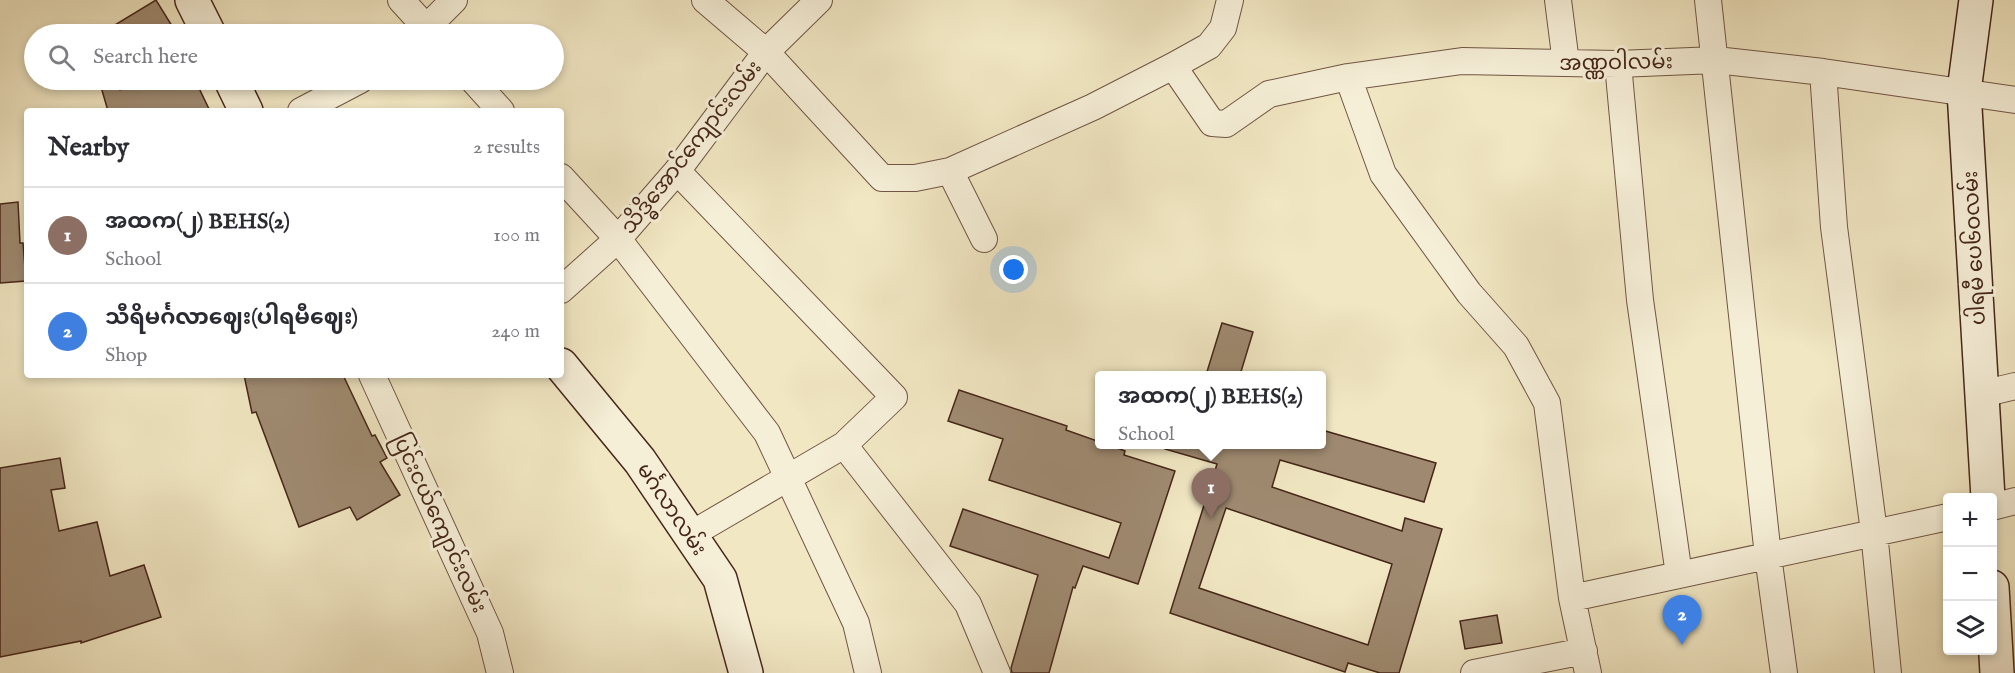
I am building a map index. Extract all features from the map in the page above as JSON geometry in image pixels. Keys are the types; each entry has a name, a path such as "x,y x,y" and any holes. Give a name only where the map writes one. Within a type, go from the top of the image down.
{"street":[{"path":"192,0 204,24"},
{"path":"401,0 419,24"},
{"path":"434,24 454,0"},
{"path":"705,0 766,52 882,178 915,178 950,171 1093,107 1209,46 1224,28 1230,0"},
{"name":"သိဒ္ဓိအောင်ကျောင်းလမ်း","path":"564,287 618,239 677,171 766,52 819,0"},
{"path":"1558,0 1566,63"},
{"path":"1708,0 1768,556 1784,673"},
{"name":"ပါရမီ ပေ၆ဝလမ်း","path":"1976,0 1964,91 1988,493"},
{"name":"အဏ္ဏဝါလမ်း","path":"1173,66 1212,123 1226,123 1269,94 1348,77 1462,61 1618,64 1716,60 1823,72 2015,100"},
{"path":"1618,64 1640,300 1678,575"},
{"path":"1823,72 1834,227 1874,532 1888,673"},
{"path":"1348,77 1383,174 1469,293 1516,346 1547,403 1572,598 1586,662 1474,673"},
{"path":"236,90 245,108"},
{"path":"307,108 341,90"},
{"path":"482,90 498,108"},
{"path":"677,171 894,397 844,445 690,535"},
{"path":"950,171 984,239"},
{"path":"564,180 618,239 767,433 856,623 868,673"},
{"name":"မင်္ဂလာလမ်း","path":"564,368 640,460 720,579 746,673"},
{"name":"ပြင်းငယ်ကျောင်းလမ်း","path":"373,378 490,633 500,673"},
{"path":"1982,394 2015,386"},
{"path":"844,445 968,604 997,673"},
{"path":"1997,506 2015,501"},
{"path":"1572,598 1943,518"},
{"path":"1993,601 1997,673"}],"building":[{"path":"156,0 171,24 116,24"},
{"path":"102,90 200,90 209,108 107,108"},
{"path":"18,202 20,243 23,243 24,256 24,281 0,283 0,204"},
{"path":"1222,323 1253,332 1241,371 1207,371"},
{"path":"245,378 344,378 372,436 375,435 387,458 380,462 400,495 357,520 350,507 299,527 256,412 252,413"},
{"path":"959,390 1067,426 1066,430 1095,440 1095,449 1120,449 1125,451 1124,455 1175,471 1138,584 1083,566 1075,588 1073,587 1049,673 1012,673 1011,668 1038,575 950,546 963,509 1109,558 1121,523 989,480 1003,439 948,421"},
{"path":"1326,431 1436,463 1424,502 1280,460 1272,487 1402,531 1405,518 1442,529 1399,673 1380,673 1348,663 1345,672 1170,613 1217,464 1165,449 1326,449","holes":["1226,508 1392,564 1368,645 1199,588"]},
{"path":"60,458 65,488 51,490 59,531 97,522 110,576 144,565 161,617 81,643 81,641 0,657 0,468"},
{"path":"1497,615 1502,643 1465,649 1460,621"}],"place":[{"name":"အထက(၂) BEHS(2)","path":"1211,518"},
{"name":"သီရိမင်္ဂလာဈေး(ပါရမီဈေး)","path":"1682,645"}]}
